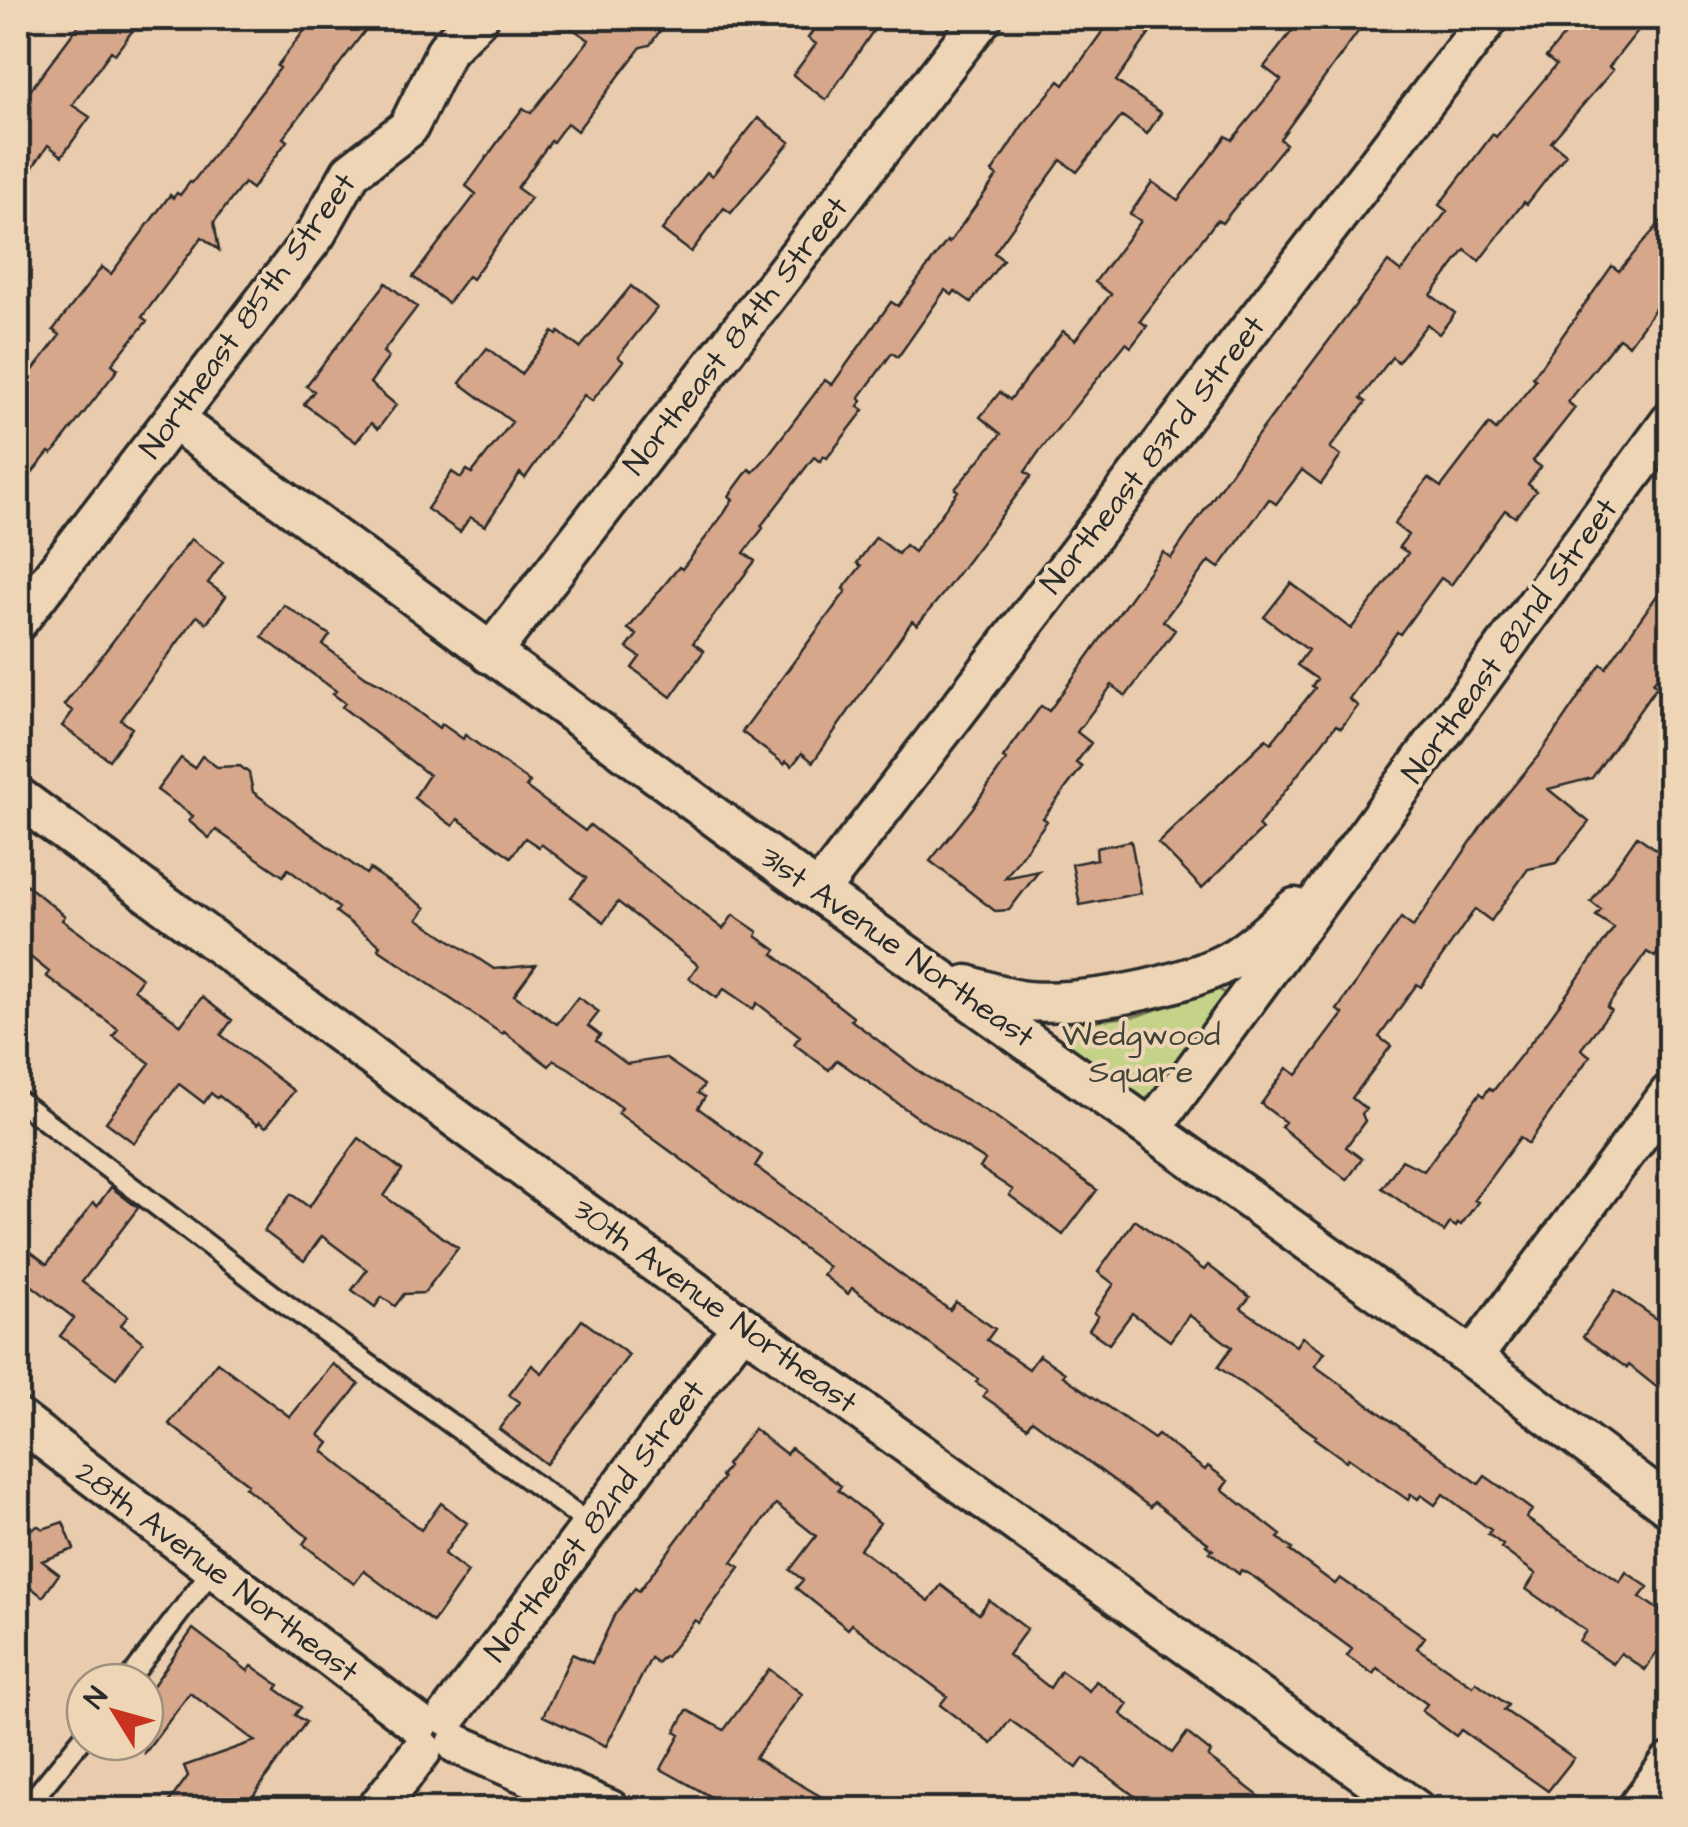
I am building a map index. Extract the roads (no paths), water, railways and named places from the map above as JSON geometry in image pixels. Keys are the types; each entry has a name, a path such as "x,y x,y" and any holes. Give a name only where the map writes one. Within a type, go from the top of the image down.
{"street":[{"name":"Northeast 85th Street","path":"18,621 316,234 351,172 408,128 447,49 478,18"},
{"name":"Northeast 84th Street","path":"490,654 982,18"},
{"name":"Northeast 83rd Street","path":"818,892 1489,18"},
{"name":"31st Avenue Northeast","path":"174,420 818,892 1472,1358 1670,1508"},
{"name":"Northeast 82nd Street","path":"1152,1128 1670,422"},
{"name":"30th Avenue Northeast","path":"18,796 742,1326 1416,1810"},
{"name":"Northeast 82nd Street","path":"939,978 1017,1000 1092,998 1148,989 1219,966 1237,956 1350,860"},
{"path":"1472,1358 1670,1092"},
{"name":"Northeast 82nd Street","path":"376,1810 742,1326"},
{"name":"28th Avenue Northeast","path":"18,1419 212,1569 436,1733 610,1810"},
{"path":"1636,1810 1670,1763"}],"lane":[{"path":"18,1100 276,1297 592,1526"},
{"path":"142,1662 212,1569"},
{"path":"24,1810 65,1760"}],"park label":[{"name":"Wedgwood Square","path":"1141,1054"}]}
